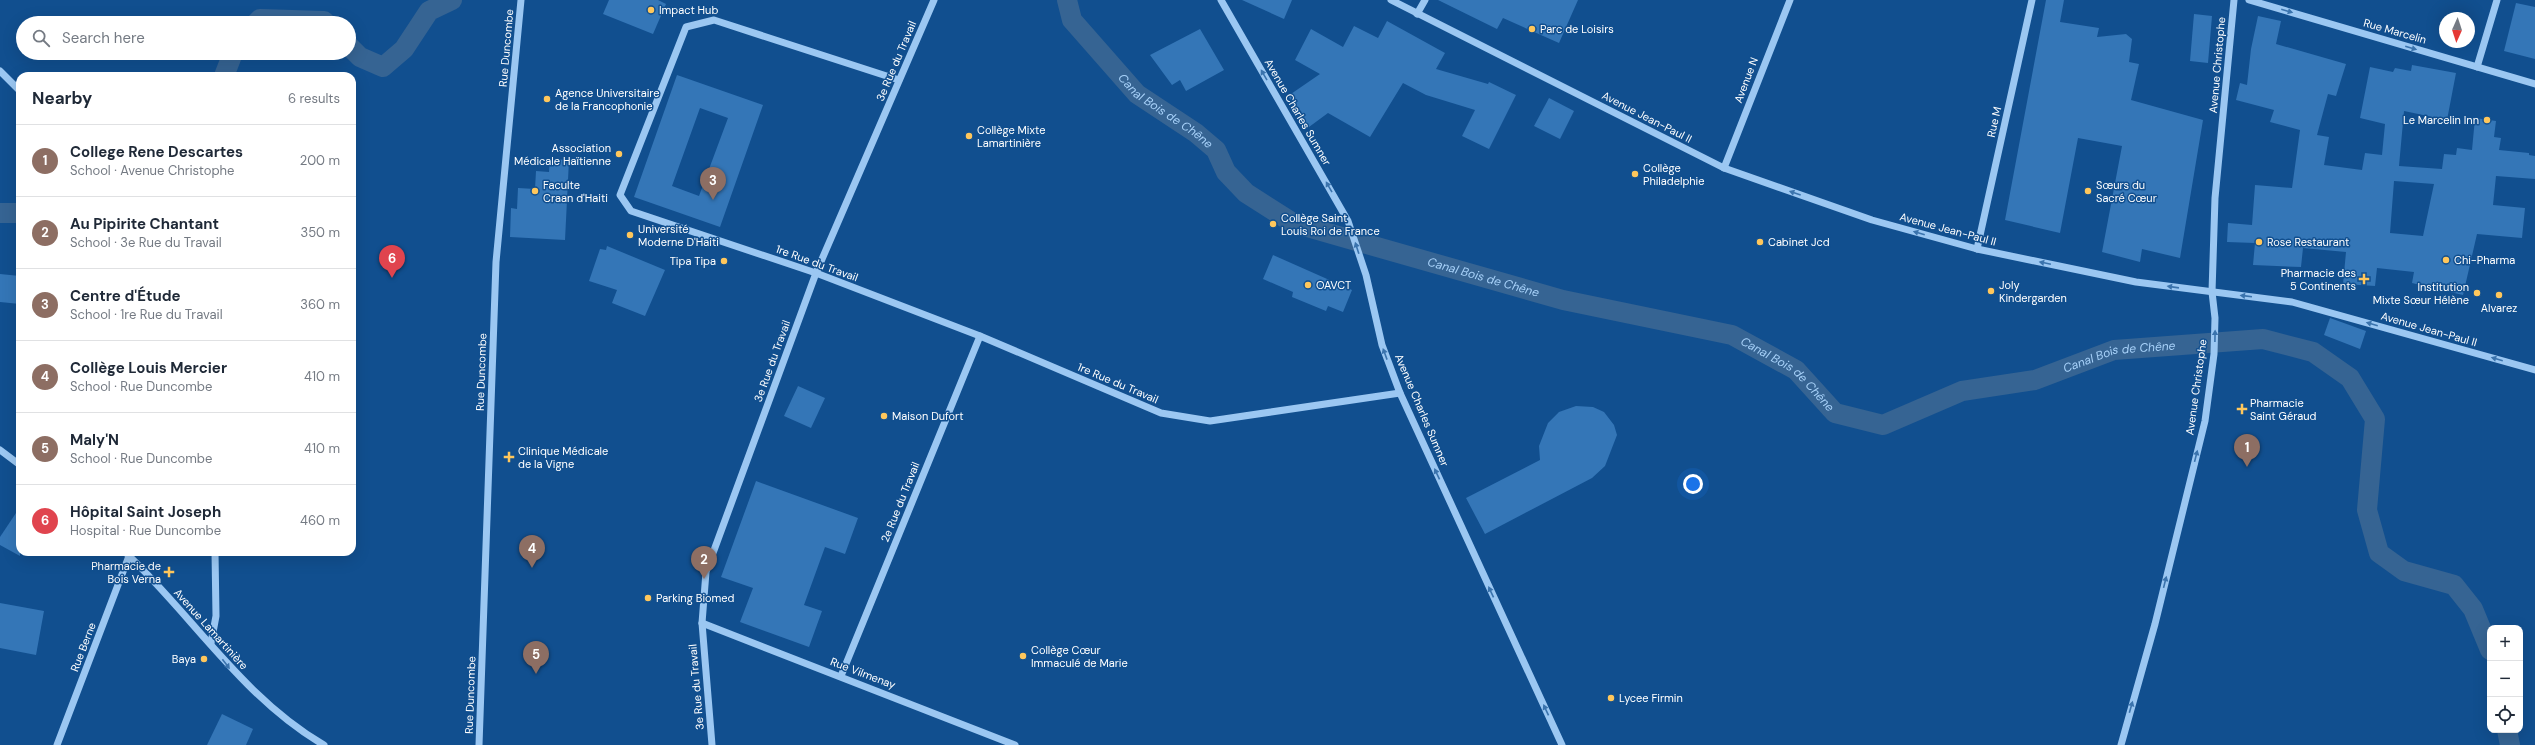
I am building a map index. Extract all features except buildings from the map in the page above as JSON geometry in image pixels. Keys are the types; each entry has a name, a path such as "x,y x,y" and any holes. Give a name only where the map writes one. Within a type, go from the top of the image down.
{"street":[{"name":"Rue Duncombe","path":"479,745 496,262 521,0"},
{"name":"3e Rue du Travail","path":"712,745 702,623 706,572 816,273 934,0"},
{"name":"Avenue Charles Sumner","path":"1221,0 1348,221 1366,274 1382,345 1400,393 1562,745"},
{"name":"Avenue Jean-Paul II","path":"1391,0 1724,168 1872,220 1977,249 2136,282 2292,302 2535,370"},
{"path":"1417,14 1425,0"},
{"name":"Avenue N","path":"1724,168 1790,0"},
{"name":"Rue M","path":"1977,249 2032,0"},
{"name":"Avenue Christophe","path":"2121,745 2155,624 2203,428 2214,354 2215,318 2212,292 2215,198 2234,0"},
{"name":"Rue Marcelin","path":"2249,0 2535,84"},
{"path":"2477,67 2497,0"},
{"name":"1re Rue du Travail","path":"899,80 714,20 686,27 620,196 631,211 816,273 980,336 1162,413 1210,421 1400,393"},
{"path":"0,72 16,87"},
{"name":"2e Rue du Travail","path":"841,676 980,336"},
{"path":"0,450 16,462"},
{"name":"Rue Berne","path":"57,745 126,556"},
{"name":"Avenue Lamartinière","path":"129,556 210,643 231,670 300,731 324,745"},
{"path":"210,643 216,616 215,556"},
{"name":"Rue Vilmenay","path":"702,623 1015,745"}],"waterway":[{"name":"Canal Bois de Chêne","path":"356,53 360,57 383,67 404,49 429,11 452,0"},
{"name":"Canal Bois de Chêne","path":"1067,0 1072,20 1137,94 1196,133 1216,150 1226,172 1246,193 1293,223 1563,300 1732,335 1796,370 1835,413 1883,425 1962,391 2035,380 2114,350 2263,339 2313,352 2350,378 2375,419 2367,510 2379,553 2404,571 2454,585 2473,609 2487,643"},
{"name":"Canal Bois de Chêne","path":"226,72 230,60"},
{"name":"Canal Bois de Chêne","path":"0,213 16,213"},
{"name":"Canal Bois de Chêne","path":"2508,733 2510,745"}],"place":[{"name":"Impact Hub","path":"651,10"},
{"name":"Parc de Loisirs","path":"1532,29"},
{"name":"Agence Universitaire de la Francophonie","path":"547,99"},
{"name":"Le Marcelin Inn","path":"2487,120"},
{"name":"Collège Mixte Lamartinière","path":"969,136"},
{"name":"Association Médicale Haïtienne","path":"619,154"},
{"name":"Collège Philadelphie","path":"1635,174"},
{"name":"Faculte Craan d'Haiti","path":"535,191"},
{"name":"Sœurs du Sacré Cœur","path":"2088,191"},
{"name":"Centre d'Étude","path":"713,200"},
{"name":"Collège Saint Louis Roi de France","path":"1273,224"},
{"name":"Université Moderne D'Haiti","path":"630,235"},
{"name":"Cabinet Jcd","path":"1760,242"},
{"name":"Rose Restaurant","path":"2259,242"},
{"name":"Chi-Pharma","path":"2446,260"},
{"name":"Tipa Tipa","path":"724,261"},
{"name":"Hôpital Saint Joseph","path":"392,278"},
{"name":"Pharmacie des 5 Continents","path":"2364,279"},
{"name":"OAVCT","path":"1308,285"},
{"name":"Joly Kindergarden","path":"1991,291"},
{"name":"Institution Mixte Sœur Hélène","path":"2477,293"},
{"name":"Alvarez","path":"2499,295"},
{"name":"Pharmacie Saint Géraud","path":"2242,409"},
{"name":"Maison Dufort","path":"884,416"},
{"name":"Clinique Médicale de la Vigne","path":"509,457"},
{"name":"College Rene Descartes","path":"2247,467"},
{"name":"Collège Louis Mercier","path":"532,568"},
{"name":"Pharmacie de Bois Verna","path":"169,572"},
{"name":"Au Pipirite Chantant","path":"704,579"},
{"name":"Parking Biomed","path":"648,598"},
{"name":"Collège Cœur Immaculé de Marie","path":"1023,656"},
{"name":"Baya","path":"204,659"},
{"name":"Maly'N","path":"536,674"},
{"name":"Lycee Firmin","path":"1611,698"}]}
